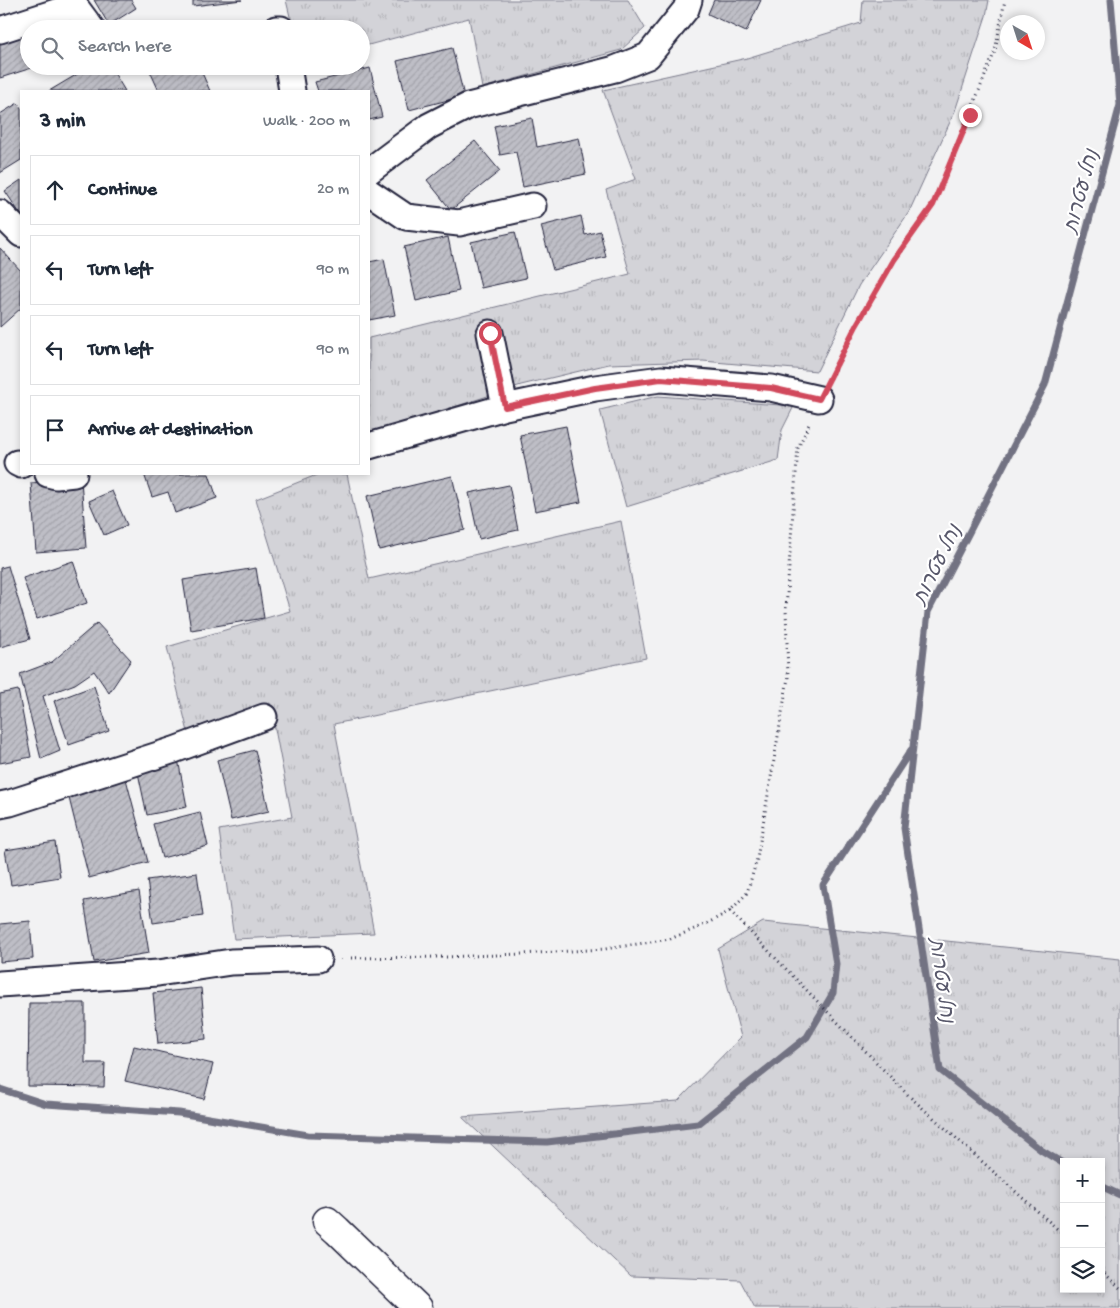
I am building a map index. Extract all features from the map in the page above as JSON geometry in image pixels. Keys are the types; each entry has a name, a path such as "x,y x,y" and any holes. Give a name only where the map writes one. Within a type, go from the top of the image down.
{"main road":[{"path":"327,1221 418,1308"}],"street":[{"path":"370,170 429,126 468,106 614,69 648,56 687,3"},
{"path":"31,20 75,6 85,20"},
{"path":"0,30 20,24"},
{"path":"289,75 292,90"},
{"path":"370,193 406,217 459,223 532,206"},
{"path":"0,213 20,233"},
{"path":"490,333 505,407"},
{"path":"370,446 505,407 595,388 661,379 771,388 819,399"},
{"path":"52,475 65,475"},
{"path":"0,805 174,750 264,716"},
{"path":"0,984 158,973 231,962 318,959"}],"path":[{"path":"318,959 521,954 605,949 670,939 704,925 730,911 746,893 759,850 788,678 786,609 798,448 819,399 856,326 894,260 933,205 995,51 1005,0"},
{"path":"730,911 908,1095 1060,1231"},
{"path":"1105,1274 1120,1288"}],"green space":[{"path":"286,0 628,0 645,28 621,50 482,88 469,18 370,45 370,20 291,20"},
{"path":"863,0 989,0 986,16 955,111 909,212 859,285 817,371 703,361 609,364 521,385 370,435 370,338 630,274 606,190 636,179 603,90 747,58 861,23"},
{"path":"658,396 794,406 782,430 778,460 626,507 600,410"},
{"path":"316,475 347,475 369,579 621,521 646,658 334,724 374,933 234,939 219,830 292,817 270,703 188,732 167,647 290,611 256,499"},
{"path":"763,922 1120,959 1120,1308 755,1308 740,1280 631,1276 462,1117 678,1101 741,1037 718,949"}],"building":[{"path":"94,0 131,0 136,8 117,20 106,20"},
{"path":"193,0 242,0 193,6"},
{"path":"714,0 761,0 746,32 708,14"},
{"path":"20,35 20,72 0,78 0,41"},
{"path":"452,48 464,96 409,110 397,61"},
{"path":"370,68 382,117 370,120 370,90 318,90 315,82 342,75 370,75"},
{"path":"76,75 115,75 124,90 51,90"},
{"path":"152,75 203,75 210,90 159,90"},
{"path":"18,103 20,106 20,161 0,173 0,114"},
{"path":"532,118 537,147 579,138 586,174 523,187 516,152 500,155 494,126"},
{"path":"475,141 500,171 451,210 427,180"},
{"path":"20,181 20,214 5,191"},
{"path":"581,216 585,235 600,231 606,257 553,270 541,226"},
{"path":"515,232 526,278 481,288 471,242"},
{"path":"448,237 459,291 416,301 404,247"},
{"path":"0,248 20,270 20,309 0,327"},
{"path":"384,259 395,315 370,320 370,262"},
{"path":"566,426 581,502 535,511 520,435"},
{"path":"144,475 209,475 217,498 175,513 168,492 152,497"},
{"path":"452,476 465,530 379,550 367,496"},
{"path":"81,479 86,548 36,552 31,483"},
{"path":"509,485 518,530 479,539 469,493"},
{"path":"112,491 127,525 104,535 89,501"},
{"path":"73,561 87,603 37,619 23,578"},
{"path":"8,566 30,639 0,647 0,568"},
{"path":"256,568 264,618 191,630 183,580"},
{"path":"97,623 131,660 109,693 94,671 75,684 43,696 60,751 41,759 20,674 52,662"},
{"path":"94,686 109,731 69,745 54,701"},
{"path":"18,690 31,757 0,763 0,694"},
{"path":"255,750 269,811 231,820 217,760"},
{"path":"178,759 187,807 147,815 137,768"},
{"path":"126,779 148,862 89,878 68,794"},
{"path":"200,812 208,846 162,858 153,824"},
{"path":"55,842 60,877 11,885 5,850"},
{"path":"197,873 203,916 153,923 147,880"},
{"path":"139,891 149,953 94,962 84,901"},
{"path":"30,921 33,959 0,962 0,924"},
{"path":"201,988 206,1039 158,1044 153,993"},
{"path":"29,1003 85,1003 85,1063 105,1063 104,1087 28,1086"},
{"path":"134,1046 213,1064 204,1099 125,1081"}],"waterway":[{"name":"נחל עטרות","path":"1060,1162 1041,1150 940,1070 904,828 928,612 1045,385 1120,105 1111,0"},
{"path":"0,1089 46,1104 179,1113 308,1135 547,1142 698,1124 807,1037 833,993 836,964 823,885 911,750"},
{"name":"נחל עטרות","path":"1105,1188 1120,1195"}],"route":[{"path":"490,333 505,407 595,388 661,379 771,388 819,399 856,326 894,260 933,205 970,115"}]}
